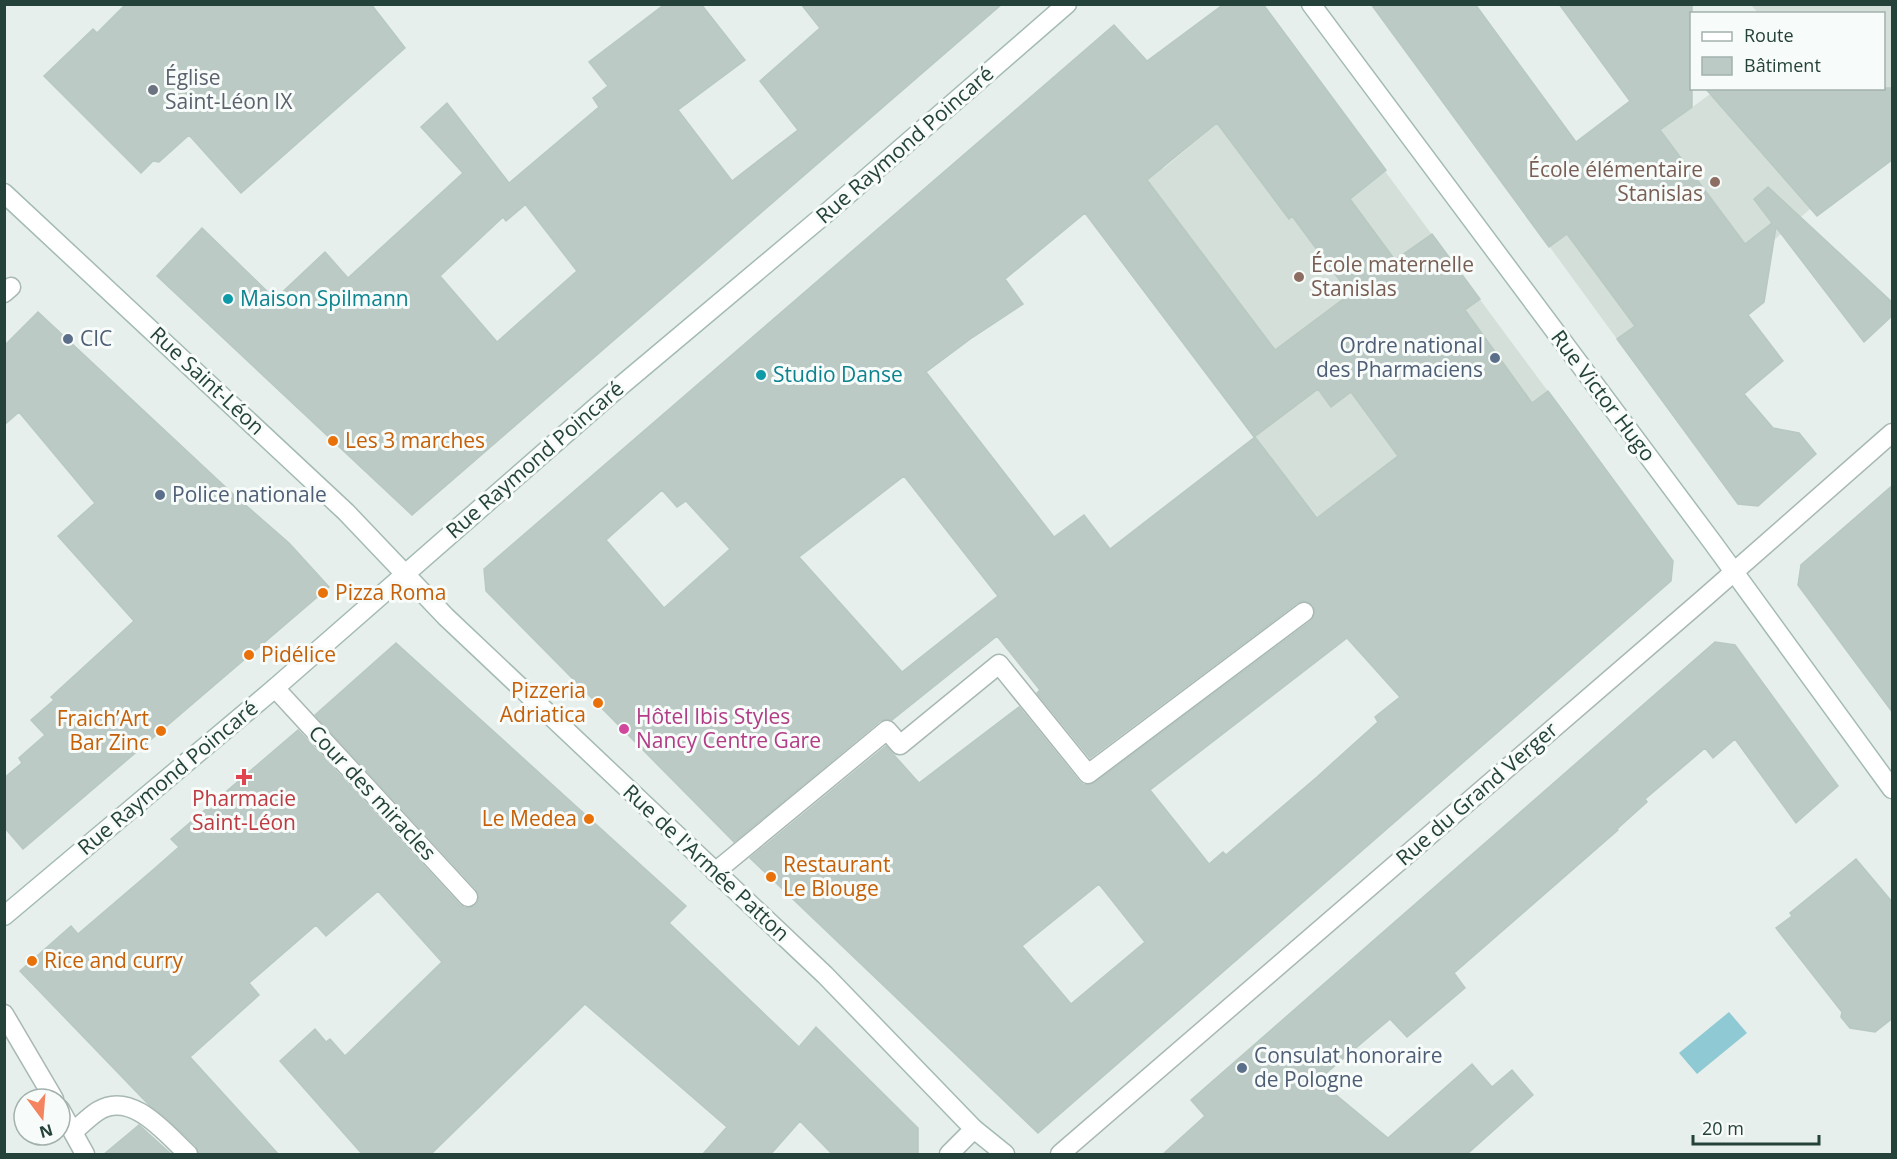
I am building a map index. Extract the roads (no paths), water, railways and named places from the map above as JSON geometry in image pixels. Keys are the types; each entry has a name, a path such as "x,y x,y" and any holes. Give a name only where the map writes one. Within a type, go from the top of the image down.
{"main road":[{"name":"Rue Raymond Poincaré","path":"4,916 275,688 611,394 830,210 1067,4"},
{"name":"Rue Victor Hugo","path":"1311,4 1893,789"},
{"name":"Rue Saint-Léon","path":"4,193 346,512 405,574"},
{"name":"Rue du Grand Verger","path":"1060,1155 1893,433"},
{"name":"Rue de l'Armée Patton","path":"405,574 446,617 825,975 974,1129 1005,1155"},
{"path":"716,872 886,730 900,745 999,664 1088,774 1304,612"},
{"name":"Cour des miracles","path":"275,688 468,897"},
{"path":"4,1014 47,1087"},
{"path":"74,1132 99,1110 114,1105 130,1107 145,1115 188,1155"},
{"path":"72,1129 85,1155"},
{"path":"949,1155 974,1129"}],"water":[{"path":"1729,1012 1747,1033 1697,1074 1679,1053"}],"place":[{"name":"Église Saint-Léon IX","path":"153,90"},
{"name":"École élémentaire Stanislas","path":"1715,182"},
{"name":"École maternelle Stanislas","path":"1299,277"},
{"name":"Maison Spilmann","path":"228,299"},
{"name":"CIC","path":"68,339"},
{"name":"Ordre national des Pharmaciens","path":"1495,358"},
{"name":"Studio Danse","path":"761,375"},
{"name":"Les 3 marches","path":"333,441"},
{"name":"Police nationale","path":"160,495"},
{"name":"Pizza Roma","path":"323,593"},
{"name":"Pidélice","path":"249,655"},
{"name":"Pizzeria Adriatica","path":"598,703"},
{"name":"Hôtel Ibis Styles Nancy Centre Gare","path":"624,729"},
{"name":"Fraich’Art Bar Zinc","path":"161,731"},
{"name":"Pharmacie Saint-Léon","path":"244,777"},
{"name":"Le Medea","path":"589,819"},
{"name":"Restaurant Le Blouge","path":"771,877"},
{"name":"Rice and curry","path":"32,961"},
{"name":"Consulat honoraire de Pologne","path":"1242,1068"}]}
